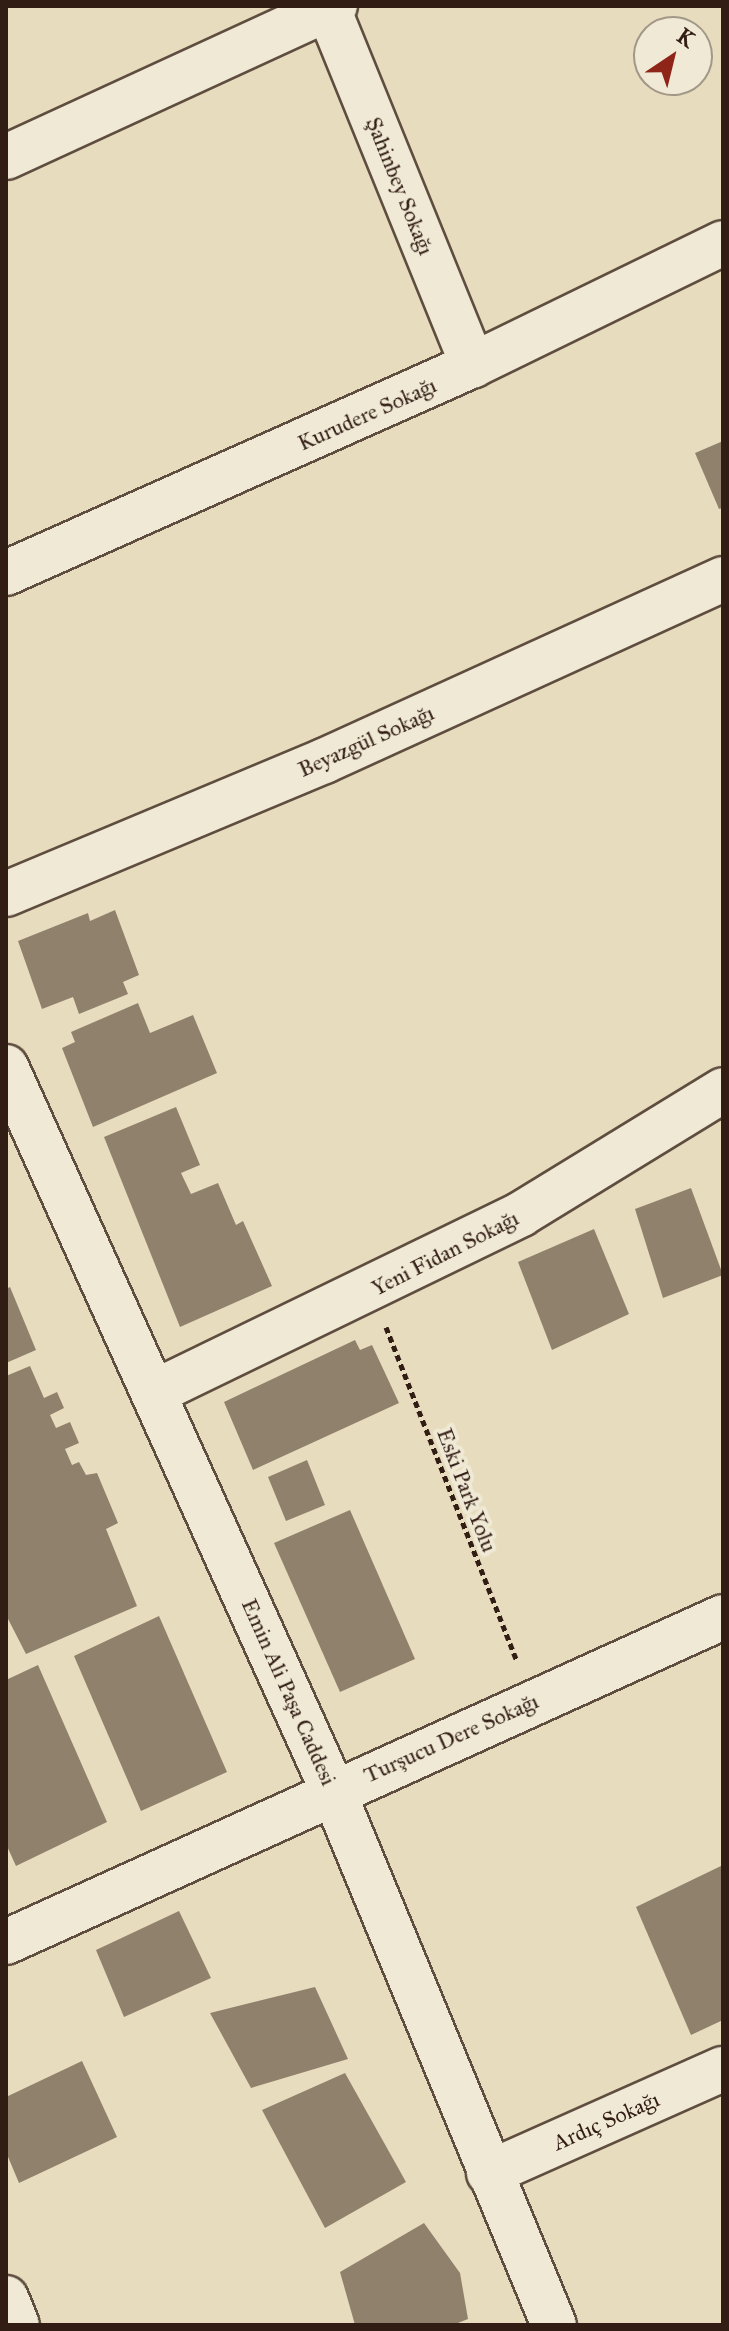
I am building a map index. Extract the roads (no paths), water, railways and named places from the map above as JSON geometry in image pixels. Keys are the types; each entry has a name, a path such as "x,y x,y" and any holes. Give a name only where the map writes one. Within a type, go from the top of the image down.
{"street":[{"path":"6,157 330,7"},
{"name":"Şahinbey Sokağı","path":"330,7 473,365"},
{"name":"Kurudere Sokağı","path":"6,573 473,365 723,243"},
{"name":"Beyazgül Sokağı","path":"6,894 324,761 723,579"},
{"name":"Emin Ali Paşa Caddesi","path":"6,1067 333,1791 554,2325"},
{"name":"Yeni Fidan Sokağı","path":"155,1392 372,1290 596,1173 723,1090"},
{"name":"Turşucu Dere Sokağı","path":"6,1942 333,1791 723,1617"},
{"name":"Ardıç Sokağı","path":"489,2173 723,2069"},
{"path":"6,2298 17,2325"}]}
